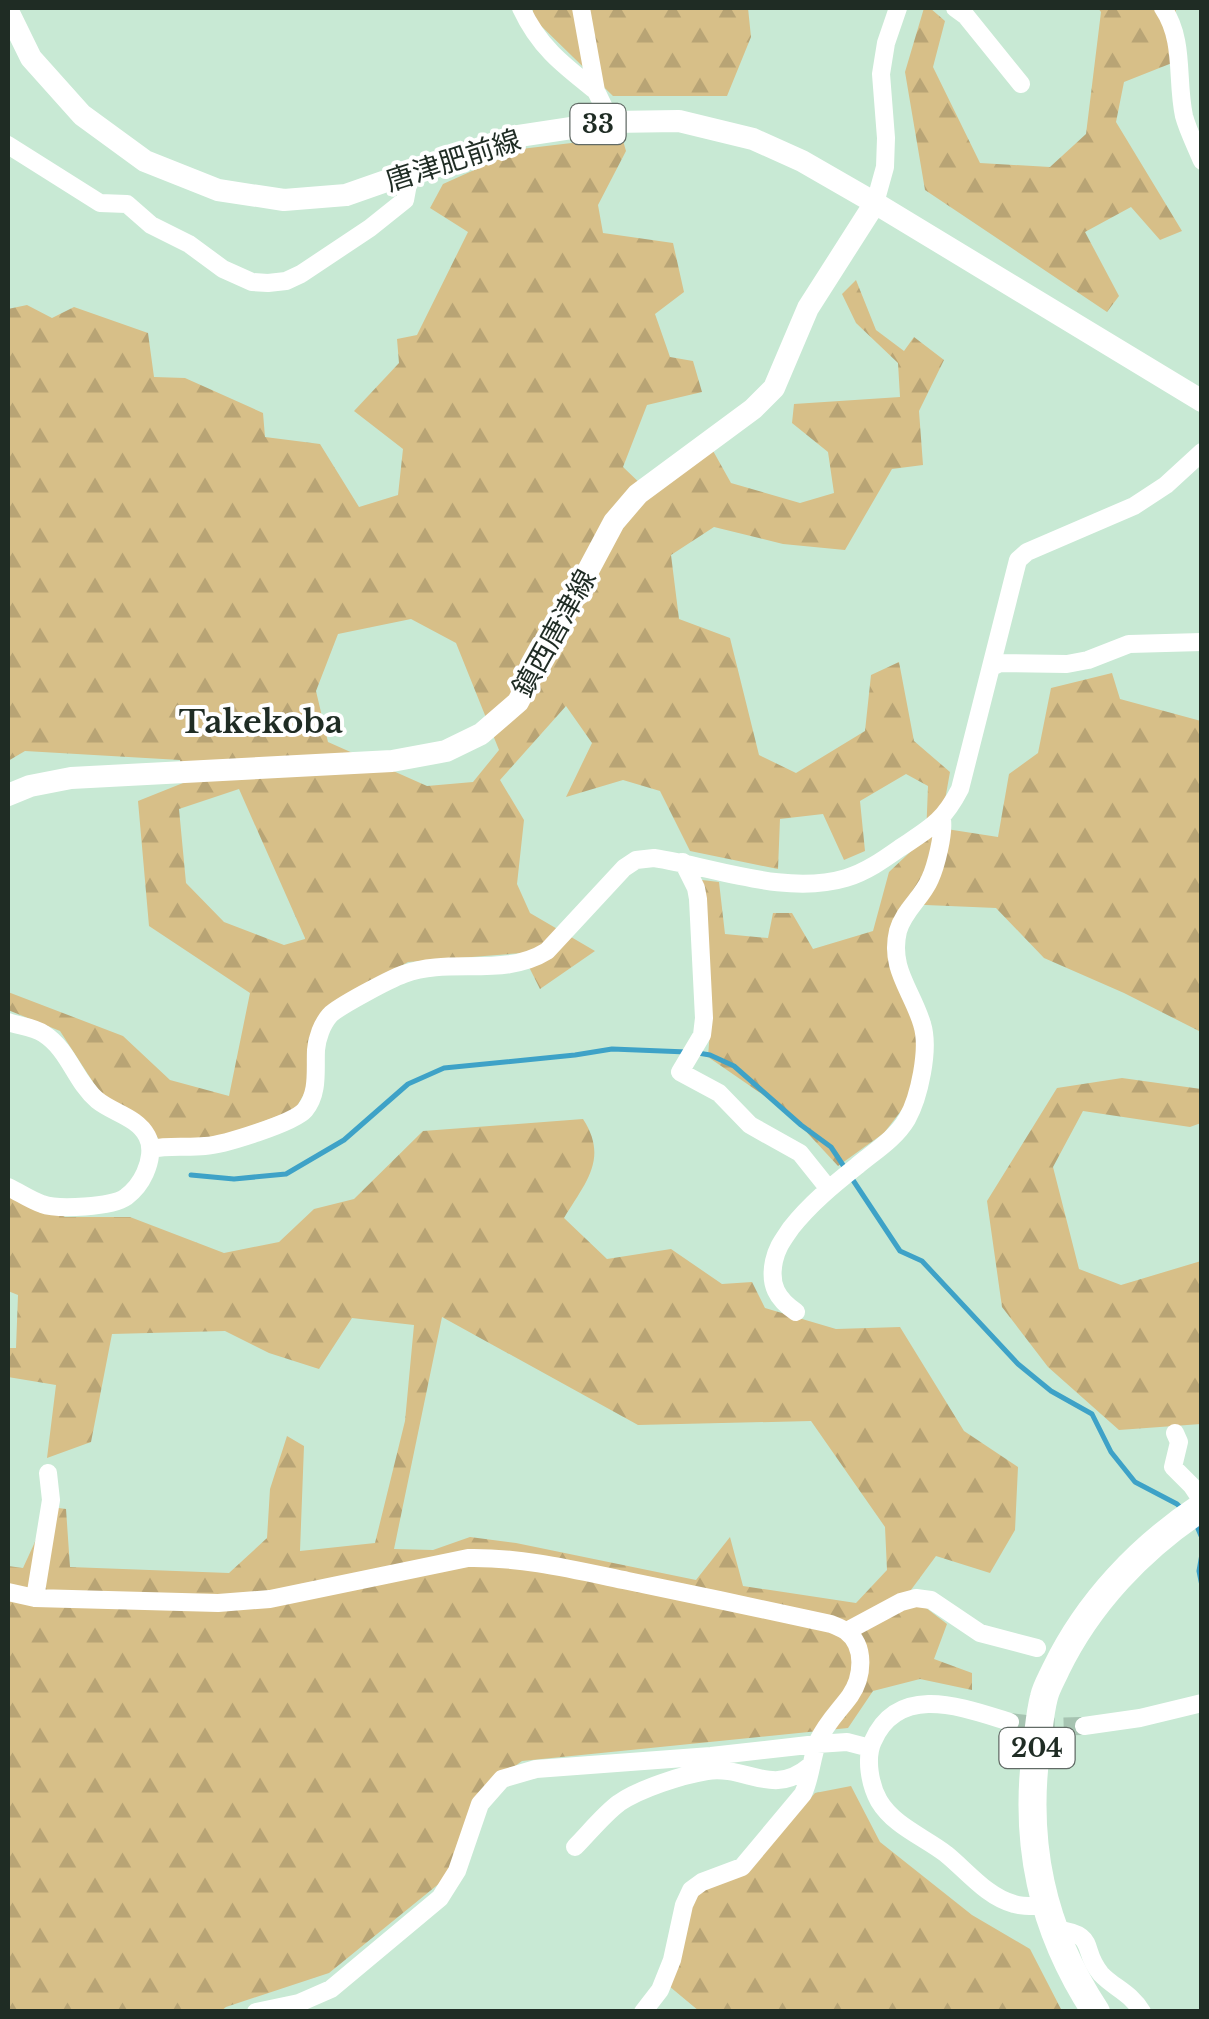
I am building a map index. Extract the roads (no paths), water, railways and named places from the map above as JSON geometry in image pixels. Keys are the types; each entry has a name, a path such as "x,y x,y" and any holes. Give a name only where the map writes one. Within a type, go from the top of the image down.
{"highway":[{"name":"204","path":"1096,2012 1080,1988 1049,1918 1035,1862 1032,1808 1044,1695 1070,1640 1102,1595 1145,1550 1194,1510"}],"main road":[{"name":"唐津肥前線","path":"8,10 31,58 82,115 145,161 218,190 284,200 346,195 512,138 611,122 678,121 752,138 875,202 1202,401"},
{"name":"鎮西唐津線","path":"8,795 71,778 392,761 446,751 482,734 518,702 614,522 638,494 753,409 774,388 808,308 875,202"}],"street":[{"path":"521,8 551,55 596,91"},
{"path":"581,8 596,91 611,122"},
{"path":"875,202 886,138 881,74 886,42 898,8"},
{"path":"955,8 966,16 1021,84"},
{"path":"1163,8 1180,50 1185,118 1202,160"},
{"path":"8,145 100,203 127,204 151,225 252,282 286,281 370,228 405,200 410,172"},
{"path":"151,1149 218,1145 290,1120 305,1110 313,1094 320,1030 332,1013 404,974 532,960 547,950 636,860 654,858 777,882 816,884 868,869 942,820 960,790 1018,560 1027,552 1134,506 1166,486 1202,452"},
{"path":"992,666 1067,664 1129,644 1202,642"},
{"path":"796,1312 774,1291 772,1272 777,1248 804,1212 833,1184 897,1134 916,1102 925,1042 922,1024 897,967 896,949 898,929 930,880 942,820"},
{"path":"683,862 698,900 704,1018 702,1034 680,1072 719,1094 750,1125 800,1153 833,1184"},
{"path":"8,1022 42,1032 52,1040 98,1100 138,1124 148,1136 151,1149 148,1169 138,1186 124,1199 114,1202 58,1207 44,1205 8,1187"},
{"path":"1174,1433 1179,1442 1174,1466 1192,1486 1194,1510"},
{"path":"35,1598 51,1500 48,1473"},
{"path":"8,1592 35,1598 218,1604 270,1599 468,1558 497,1558 698,1595 831,1624 847,1631 858,1647 860,1676 817,1744 803,1794 742,1867 691,1890 672,1960 660,1990 643,2012"},
{"path":"847,1631 916,1598 931,1600 980,1633 1037,1648"},
{"path":"1084,1726 1202,1703"},
{"path":"1010,1722 950,1704 921,1704 899,1711 879,1728 870,1748 870,1775 879,1801 897,1822 943,1852 991,1894 1049,1918 1084,1939 1101,1973 1128,1993 1142,2012"},
{"path":"256,2012 300,2002 331,1989 440,1898 457,1870 480,1804 502,1779 536,1769 817,1744 847,1742 870,1748"},
{"path":"575,1847 619,1804 644,1789 707,1771 780,1782 797,1777 810,1766"}],"waterway":[{"path":"191,1175 234,1179 286,1174 344,1140 408,1084 444,1068 612,1049 687,1052"},
{"path":"698,1053 734,1066 831,1147 900,1251 922,1261 1018,1364 1051,1391 1092,1414 1111,1452 1135,1482 1181,1508"},
{"path":"1196,1524 1202,1538"},
{"path":"1202,1554 1202,1586"}],"tunnel":[{"path":"1010,1722 1084,1726"}],"district":[{"name":"Takekoba","path":"261,722"}]}
